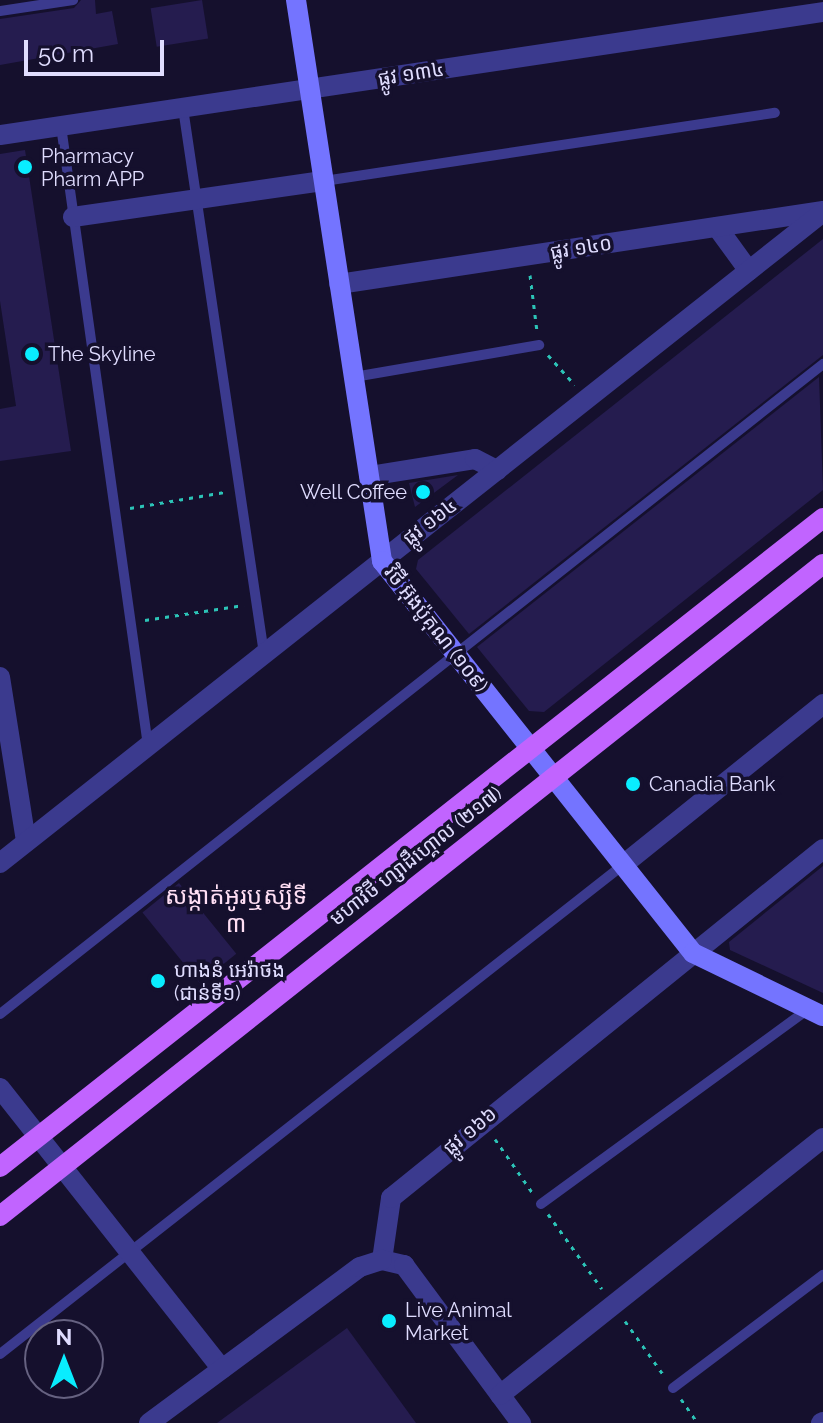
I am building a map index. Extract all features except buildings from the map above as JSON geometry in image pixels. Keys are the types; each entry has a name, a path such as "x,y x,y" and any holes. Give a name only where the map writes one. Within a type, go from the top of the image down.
{"main road":[{"name":"មហាវិថី ហ្សាដឹហ្គោល (២១៧)","path":"0,1167 823,518"},
{"name":"មហាវិថី ហ្សាដឹហ្គោល (២១៧)","path":"0,1216 823,564"}],"street":[{"name":"វិថី អ៊ុងប៉ូគុណ (១០៩)","path":"296,0 382,561 693,953 816,1012"},
{"name":"ផ្លូវ ១៣៤","path":"0,135 823,12"},
{"path":"73,217 324,181"},
{"name":"ផ្លូវ ១៤០","path":"339,284 823,212"},
{"name":"ផ្លូវ ១៦៤","path":"0,863 823,212"},
{"path":"717,227 749,271"},
{"path":"369,476 475,459 497,470"},
{"path":"0,677 26,842"},
{"path":"623,865 823,704"},
{"name":"ផ្លូវ ១៦៦","path":"382,1260 391,1198 481,1120 823,849"},
{"path":"0,1088 222,1369"},
{"path":"500,1395 823,1138"},
{"path":"149,1423 360,1267 382,1260 404,1265 521,1423"}],"lane":[{"path":"0,11 73,0"},
{"path":"183,108 264,654"},
{"path":"324,181 775,113"},
{"path":"61,126 148,746"},
{"path":"354,377 539,345"},
{"path":"0,1014 454,652 823,364"},
{"path":"0,1354 623,865"},
{"path":"541,1204 816,1012"},
{"path":"673,1388 823,1275"}],"path":[{"path":"114,511 239,490"},
{"path":"130,622 255,603"},
{"path":"481,1120 698,1423"}],"place":[{"name":"Pharmacy Pharm APP","path":"25,167"},
{"name":"The Skyline","path":"32,354"},
{"name":"Well Coffee","path":"423,492"},
{"name":"Canadia Bank","path":"633,784"},
{"name":"ហាងនំ អេរ៉ាថង (ជាន់ទី១)","path":"158,981"},
{"name":"Live Animal Market","path":"389,1321"}],"district":[{"name":"សង្កាត់អូរឬស្សីទី ៣","path":"236,910"}]}
